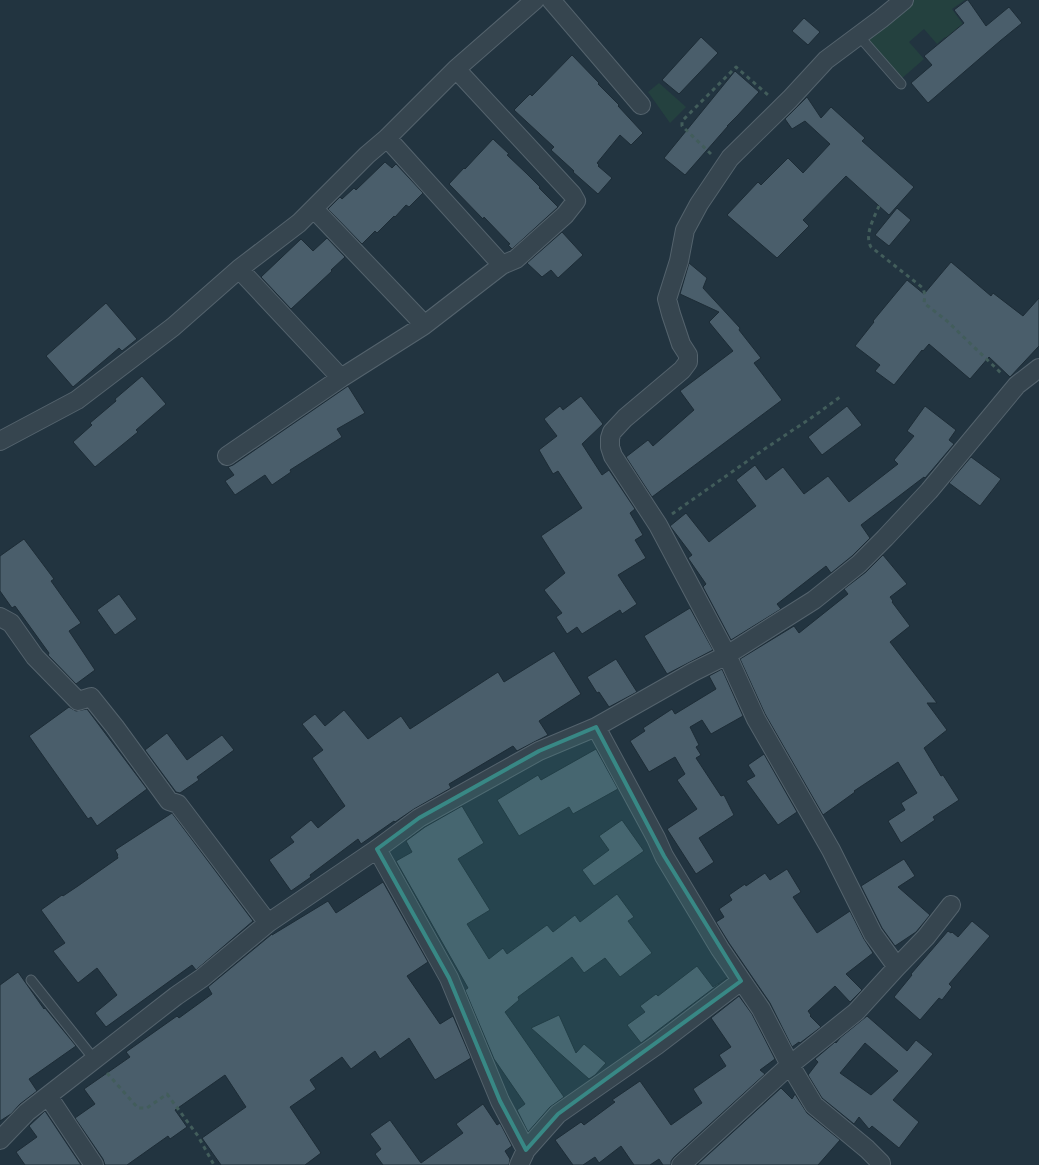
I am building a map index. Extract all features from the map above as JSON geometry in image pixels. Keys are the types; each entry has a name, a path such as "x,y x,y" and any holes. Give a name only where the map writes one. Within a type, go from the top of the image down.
{"street":[{"path":"0,441 77,400 173,327 239,269 299,223 456,69 535,0"},
{"path":"552,0 641,105"},
{"path":"897,966 873,934 831,850 756,719 726,655 658,524 613,456 610,438 612,432 625,418 682,370 688,362 688,355 681,344 667,298 679,261 686,230 698,204 730,158 826,60 860,36 904,0"},
{"path":"227,456 341,378 423,326 502,265 516,259 565,215 576,200 456,69"},
{"path":"387,138 502,265"},
{"path":"314,209 420,320 423,326"},
{"path":"239,269 341,378"},
{"path":"0,1140 27,1112 202,978 268,923 420,818 539,751 596,727 726,655 814,600 859,564 885,538 929,491 1018,385 1039,368"},
{"path":"0,618 11,623 35,657 78,700 91,697 115,726 169,801 178,804 268,923"},
{"path":"596,727 664,856 720,949 761,1009 790,1065 814,1105 881,1163"},
{"path":"377,849 450,978 523,1157 558,1114 657,1045 741,981"},
{"path":"686,1163 790,1065 856,1012 926,937 952,905"},
{"path":"48,1096 94,1165"}],"lane":[{"path":"860,36 901,84"},
{"path":"31,980 94,1059"}],"path":[{"path":"724,166 682,126 682,121 736,67 782,107"},
{"path":"879,206 869,232 868,243 870,247 923,288 925,295 924,303 991,363 1001,374 1012,392"},
{"path":"658,524 840,397"},
{"path":"94,1059 138,1108 147,1108 167,1094 198,1136 214,1165"}],"highlighted area":[{"path":"596,727 664,856 741,981 558,1114 526,1150 500,1101 449,978 377,849 419,818 539,751"}],"green space":[{"path":"908,0 965,0 952,9 968,31 951,44 945,37 937,44 924,29 909,42 924,59 900,80 864,36"},
{"path":"659,83 686,107 670,123 648,92"}],"building":[{"path":"967,0 986,26 1009,7 1022,23 928,103 911,83 932,65 924,56 964,23 954,10"},
{"path":"804,18 820,32 808,45 792,31"},
{"path":"701,37 718,53 679,94 662,80"},
{"path":"572,55 643,133 631,145 620,135 597,163 612,178 598,194 551,150 554,147 514,110 530,94 532,96"},
{"path":"735,71 759,92 685,175 664,158"},
{"path":"807,97 821,118 831,107 865,138 862,141 914,187 889,215 846,176 803,220 809,226 777,258 727,215 758,182 761,185 788,158 803,173 830,144 805,121 792,129 785,119"},
{"path":"493,139 558,207 512,249 508,245 510,244 484,217 483,219 449,184"},
{"path":"385,162 392,168 396,164 423,193 409,207 406,205 377,233 375,231 362,244 328,209 340,197 342,199 354,188 356,190"},
{"path":"897,208 911,220 889,246 875,235"},
{"path":"562,232 583,255 558,278 551,270 542,277 527,263"},
{"path":"327,238 345,257 291,309 261,277 301,239 313,251"},
{"path":"951,262 991,296 993,293 1023,316 1039,298 1039,346 1010,377 989,357 970,379 929,344 894,385 875,371 880,365 855,346 907,280 924,294"},
{"path":"689,263 707,278 703,288 740,328 739,330 761,358 754,363 782,400 652,497 626,457 648,440 653,446 694,410 680,391 733,351 709,322 719,312 680,294"},
{"path":"106,303 137,339 122,351 119,348 73,387 46,356"},
{"path":"142,376 166,404 136,430 138,432 95,467 73,442 92,425 90,423 116,401 115,399"},
{"path":"348,386 365,413 337,429 342,437 290,470 291,472 272,485 265,475 235,495 225,481 234,475 228,467"},
{"path":"581,396 603,424 582,444 602,475 609,470 635,509 630,513 643,535 635,540 646,558 618,575 637,604 622,614 620,610 582,634 577,627 567,634 556,617 562,613 544,590 565,573 541,536 582,508 558,471 553,474 539,450 557,436 544,419 560,406 563,410"},
{"path":"847,406 862,425 822,455 808,437"},
{"path":"925,406 956,430 949,440 954,444 925,478 861,525 870,538 852,556 831,573 826,566 777,604 781,609 731,640 703,587 706,584 688,558 692,555 670,526 686,513 709,542 756,506 736,480 755,465 766,480 783,467 804,494 828,476 849,502 898,464 894,460 914,436 907,431"},
{"path":"971,457 1001,479 980,506 949,483"},
{"path":"24,539 54,579 51,581 81,623 69,631 95,670 76,684 48,655 49,653 15,606 12,608 0,591 0,556"},
{"path":"883,555 907,584 890,597 910,626 890,642 937,703 927,703 947,730 924,748 941,776 943,775 959,800 933,817 935,820 901,843 888,821 905,810 901,803 917,793 898,762 854,791 823,815 765,714 740,659 794,626 799,633 848,594 844,589 866,572"},
{"path":"119,594 137,619 115,635 97,610"},
{"path":"690,608 713,650 667,674 644,636"},
{"path":"554,651 581,694 539,721 548,735 517,751 513,746 449,784 451,788 394,821 361,844 358,839 291,891 269,860 294,842 290,837 311,820 318,828 345,806 312,758 323,750 302,724 315,714 325,726 344,710 368,739 401,716 410,729 498,672 504,682"},
{"path":"616,659 637,692 609,707 587,677"},
{"path":"722,669 743,716 711,734 702,720 690,727 699,745 696,747 701,755 696,758 721,796 724,795 734,815 699,838 714,862 696,874 667,829 697,809 677,780 685,774 675,757 649,772 630,741 645,731 643,728 672,709 675,714 716,689 709,676"},
{"path":"69,707 76,711 87,709 147,789 97,826 91,817 88,819 29,736"},
{"path":"167,733 187,760 222,735 234,750 197,777 199,780 180,793 176,792 145,750"},
{"path":"596,749 618,789 573,814 569,807 519,836 497,800 538,775 541,780"},
{"path":"764,754 797,812 778,825 746,781 755,776 748,765"},
{"path":"462,806 484,843 458,859 490,910 467,924 489,959 503,948 507,954 547,925 553,932 575,915 580,922 617,894 634,917 628,921 652,953 620,977 605,958 584,973 572,957 518,997 519,1000 505,1012 564,1097 550,1107 528,1132 517,1110 525,1104 494,1059 465,990 468,988 396,861 412,852 406,841 425,827"},
{"path":"172,813 253,921 196,970 192,965 106,1027 95,1013 117,995 97,968 78,983 53,951 65,943 41,910 118,858 115,850"},
{"path":"622,820 644,851 594,886 582,870 609,850 599,836"},
{"path":"904,859 915,876 898,887 930,915 916,932 895,946 882,928 861,886"},
{"path":"787,869 801,892 793,897 817,933 850,911 873,953 846,974 862,990 850,1002 835,986 808,1011 810,1016 821,1027 792,1047 770,1003 716,922 724,917 719,909 732,900 729,895 765,873 770,880"},
{"path":"383,882 428,962 407,976 440,1024 453,1016 471,1058 435,1080 409,1038 380,1059 375,1051 351,1069 342,1057 310,1080 316,1089 290,1107 321,1153 305,1165 221,1165 202,1138 246,1107 225,1075 175,1110 187,1127 170,1139 168,1136 127,1165 105,1165 103,1159 75,1118 95,1104 84,1089 130,1057 126,1052 212,994 208,987 272,934 328,901 336,913"},
{"path":"972,921 990,936 949,984 952,987 942,1000 939,998 920,1020 894,997 948,931 958,937"},
{"path":"697,966 713,987 727,978 641,1043 627,1025 645,1012 640,1006 656,994 658,996"},
{"path":"18,972 44,1009 76,1046 29,1079 37,1091 0,1121 0,985"},
{"path":"739,996 752,1014 775,1059 760,1070 765,1074 674,1157 671,1165 663,1165 659,1159 650,1165 634,1165 621,1146 599,1163 595,1157 583,1165 573,1165 555,1140 581,1122 584,1125 615,1102 612,1100 640,1081 671,1125 702,1103 693,1089 726,1066 719,1055 731,1047 711,1018"},
{"path":"559,1015 576,1053 584,1044 606,1063 589,1079 531,1028"},
{"path":"867,1016 907,1051 916,1040 933,1054 893,1100 919,1122 899,1148 872,1126 869,1129 859,1117 854,1124 822,1098 808,1075 818,1062 815,1059","holes":["865,1043 898,1071 871,1095 840,1073"]},
{"path":"781,1088 792,1099 795,1094 807,1113 840,1140 818,1165 697,1165"},
{"path":"483,1104 497,1125 500,1123 512,1146 505,1151 510,1159 509,1165 383,1165 375,1154 381,1149 370,1134 390,1120 421,1163 463,1133 456,1124"},
{"path":"45,1111 81,1165 25,1165 16,1152 37,1137 29,1126"}]}
